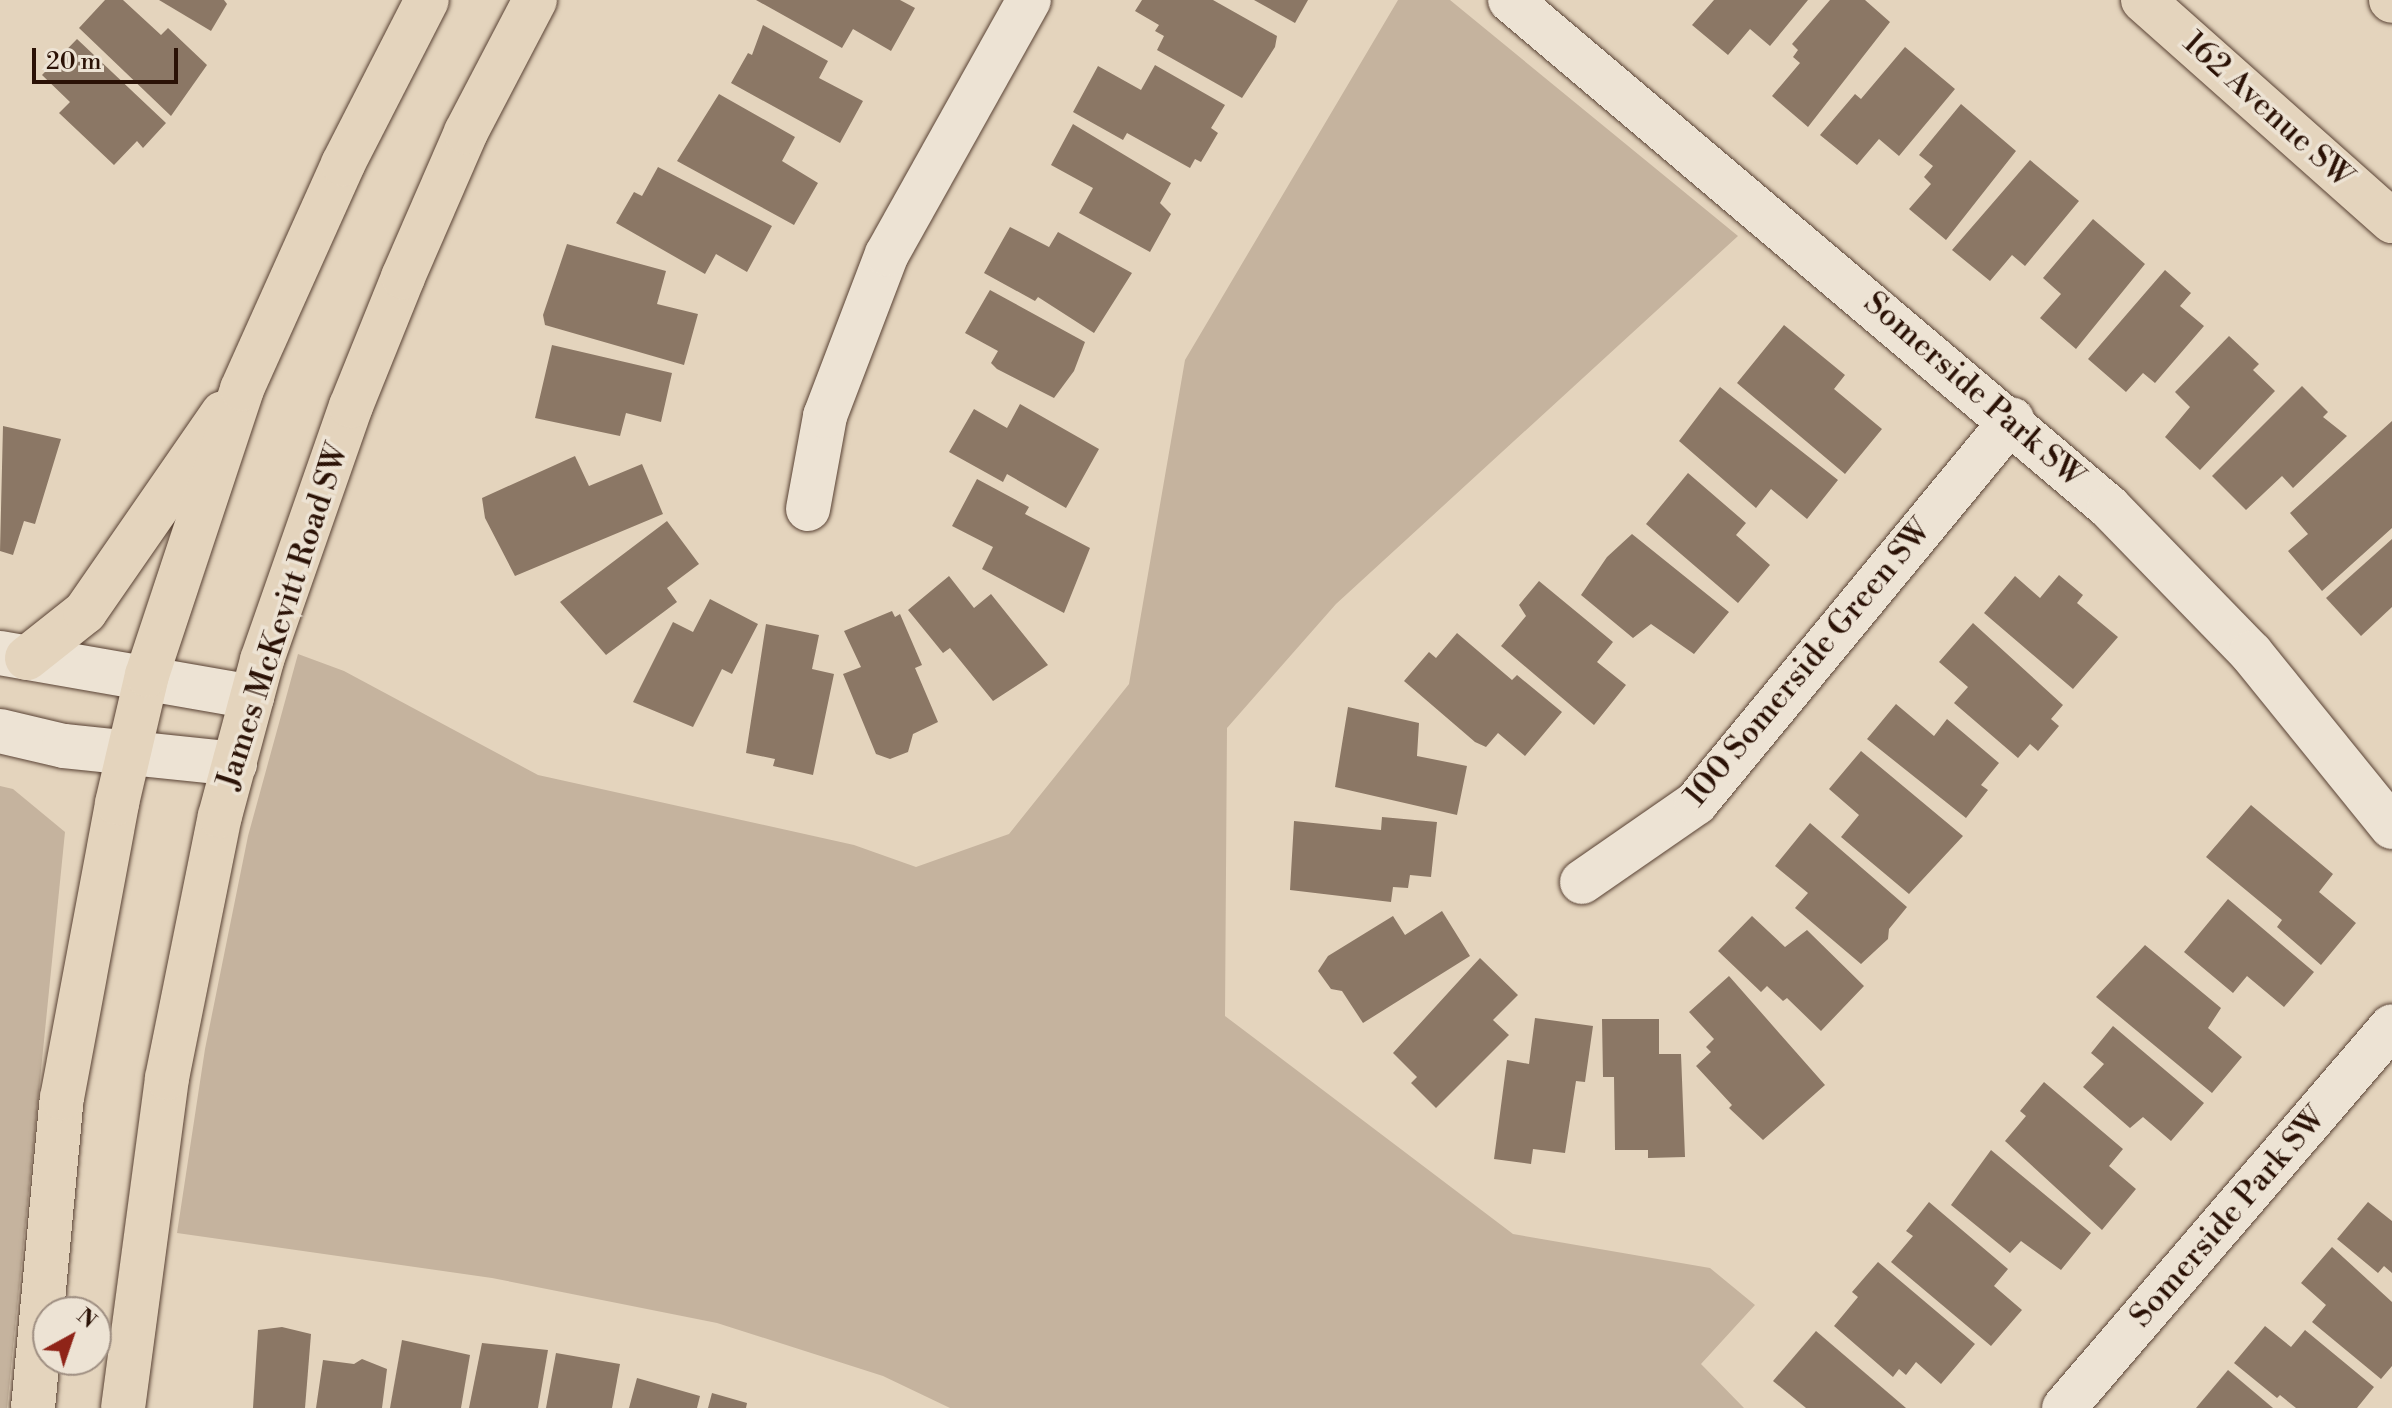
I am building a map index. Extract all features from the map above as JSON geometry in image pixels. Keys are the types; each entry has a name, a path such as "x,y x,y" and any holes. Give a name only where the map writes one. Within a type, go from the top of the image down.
{"main road":[{"path":"33,1408 62,1098 128,753 147,675 242,389 343,164 427,0"},
{"name":"James McKevitt Road SW","path":"123,1408 167,1078 252,697 351,406 397,292 466,132 535,0"},
{"name":"162 Avenue SW","path":"2143,0 2392,221"},
{"path":"13,656 85,612 126,560 173,479 242,389"}],"street":[{"path":"808,509 825,416 887,254 1029,0"},
{"name":"Somerside Park SW","path":"1510,0 2012,420 2109,507 2251,653 2392,827"},
{"name":"100 Somerside Green SW","path":"1582,882 1696,803 2012,420"},
{"path":"13,656 147,675 252,697"},
{"path":"0,731 64,746 235,764"},
{"name":"Somerside Park SW","path":"2064,1408 2392,1026"}],"shaded area":[{"path":"1398,0 1450,0 1738,236 1336,604 1227,728 1225,1016 1513,1234 1710,1268 1755,1305 1701,1364 1744,1408 950,1408 883,1376 717,1323 492,1278 177,1233 205,1049 248,836 298,654 344,671 538,775 854,845 916,867 1009,834 1129,684 1185,360"},
{"path":"0,786 13,789 65,832 7,1408 0,1408"}],"building":[{"path":"105,0 123,0 161,35 168,28 207,65 171,116 79,28"},
{"path":"159,0 224,0 227,4 211,31"},
{"path":"756,0 900,0 915,8 891,51 853,29 842,48"},
{"path":"1142,0 1213,0 1277,36 1275,47 1242,98 1157,50 1164,36 1155,31 1159,25 1135,11"},
{"path":"1254,0 1308,0 1295,23"},
{"path":"1714,0 1808,0 1770,46 1750,29 1728,55 1692,25"},
{"path":"1830,0 1865,0 1890,22 1808,127 1772,96 1800,63 1793,57 1798,50 1792,44"},
{"path":"763,25 828,61 819,78 863,101 840,143 731,83 748,53 752,55"},
{"path":"77,39 166,123 143,148 137,141 114,165 59,113 70,102 42,75"},
{"path":"1905,47 1955,89 1899,156 1879,139 1857,165 1820,135 1855,94 1861,99"},
{"path":"1155,65 1225,105 1211,128 1218,133 1201,162 1195,159 1190,168 1127,133 1123,140 1073,112 1098,66 1141,90"},
{"path":"719,94 795,137 782,161 818,183 794,225 677,161"},
{"path":"1961,104 2016,151 1946,240 1909,209 1931,184 1924,177 1933,166 1919,155"},
{"path":"1073,124 1171,183 1160,203 1171,214 1150,252 1079,213 1093,188 1051,165"},
{"path":"2030,160 2079,201 2025,266 2012,255 1990,281 1952,250"},
{"path":"658,167 772,226 747,272 716,254 705,274 616,223 634,192 642,196"},
{"path":"2093,219 2145,264 2076,349 2040,318 2061,294 2043,278"},
{"path":"1010,227 1049,247 1058,232 1132,273 1094,333 1038,297 1035,301 984,273"},
{"path":"567,244 666,271 657,304 698,314 684,365 545,325 543,315"},
{"path":"2165,270 2191,293 2180,306 2204,326 2155,383 2143,373 2126,392 2088,359"},
{"path":"990,290 1085,342 1074,371 1054,398 997,369 991,363 998,351 965,333"},
{"path":"1784,325 1845,375 1834,389 1882,429 1845,474 1737,383"},
{"path":"2229,336 2259,364 2253,370 2275,391 2200,470 2165,437 2190,407 2175,392"},
{"path":"552,345 672,373 661,422 626,413 620,436 535,418"},
{"path":"2302,386 2328,412 2323,417 2347,436 2293,488 2282,476 2246,510 2212,476"},
{"path":"1720,387 1838,480 1807,519 1771,489 1756,508 1679,441"},
{"path":"1020,404 1099,449 1066,508 1007,474 1003,482 949,452 974,409 1007,428"},
{"path":"2392,421 2392,528 2322,591 2288,551 2308,534 2290,513"},
{"path":"3,426 61,439 35,524 24,521 13,555 0,551"},
{"path":"575,456 589,486 642,464 663,514 515,576 485,518 482,498"},
{"path":"1688,473 1746,523 1736,535 1770,565 1738,603 1646,524"},
{"path":"977,479 1029,507 1025,514 1090,548 1064,613 982,569 993,547 952,526"},
{"path":"667,521 699,564 667,588 677,602 606,655 560,602"},
{"path":"1632,534 1729,612 1694,654 1651,624 1633,638 1581,595 1607,557"},
{"path":"2392,539 2392,607 2361,636 2326,598"},
{"path":"2059,575 2083,595 2077,603 2118,637 2073,689 1984,613 2015,576 2040,598"},
{"path":"949,576 974,608 991,594 1048,665 993,701 950,648 943,653 908,610"},
{"path":"1539,581 1613,642 1597,662 1626,685 1594,725 1501,646 1526,616 1519,605"},
{"path":"710,599 758,624 732,674 722,669 693,727 633,702 673,622 693,632"},
{"path":"892,611 895,617 900,614 922,665 915,668 938,722 913,734 908,752 890,759 876,754 843,674 861,667 844,631"},
{"path":"1973,623 2063,705 2051,719 2059,726 2038,751 2030,744 2018,758 1954,703 1968,687 1939,662"},
{"path":"766,624 819,635 812,669 834,674 813,775 773,766 775,759 746,753"},
{"path":"1457,633 1512,680 1517,675 1562,712 1525,756 1498,733 1486,747 1475,742 1404,681 1429,652 1436,658"},
{"path":"1896,704 1934,736 1947,719 1999,763 1981,785 1988,790 1966,818 1867,739"},
{"path":"1348,707 1419,723 1417,756 1467,766 1457,815 1335,787"},
{"path":"1861,751 1963,836 1909,894 1841,837 1859,815 1829,789"},
{"path":"2251,805 2333,874 2319,892 2356,923 2321,965 2277,927 2282,920 2206,857"},
{"path":"1382,817 1437,822 1431,877 1410,875 1408,888 1393,887 1391,902 1290,890 1294,821 1381,830"},
{"path":"1810,823 1907,907 1889,929 1888,939 1861,964 1795,908 1808,893 1775,866"},
{"path":"2228,899 2314,972 2284,1007 2247,976 2233,993 2184,952"},
{"path":"1442,911 1470,956 1363,1023 1342,991 1331,989 1318,971 1328,956 1393,916 1405,935"},
{"path":"1752,916 1785,947 1807,930 1864,986 1821,1031 1787,998 1783,1001 1767,986 1761,992 1718,951"},
{"path":"2145,945 2221,1008 2208,1028 2242,1057 2212,1093 2096,997"},
{"path":"1480,958 1518,995 1493,1020 1509,1035 1436,1108 1411,1083 1417,1077 1393,1053"},
{"path":"1729,976 1825,1085 1763,1140 1729,1108 1732,1105 1696,1066 1711,1052 1706,1047 1714,1039 1689,1012"},
{"path":"1535,1018 1593,1026 1585,1082 1576,1081 1565,1153 1533,1149 1531,1164 1494,1159 1507,1060 1529,1064"},
{"path":"1602,1019 1659,1019 1659,1054 1681,1054 1685,1157 1648,1158 1648,1150 1615,1150 1614,1077 1603,1077"},
{"path":"2113,1026 2204,1103 2171,1141 2143,1117 2130,1128 2083,1087 2104,1064 2091,1053"},
{"path":"2044,1082 2123,1149 2109,1166 2136,1189 2102,1230 2005,1141 2026,1116 2020,1111"},
{"path":"1991,1150 2091,1233 2061,1270 2021,1241 2010,1253 1951,1205"},
{"path":"1929,1202 2008,1269 1994,1286 2022,1310 1991,1346 1891,1262 1913,1236 1906,1231"},
{"path":"2368,1202 2392,1221 2392,1273 2384,1266 2378,1273 2337,1239"},
{"path":"2332,1247 2392,1302 2392,1366 2381,1379 2312,1322 2326,1305 2301,1283"},
{"path":"1878,1262 1975,1344 1941,1384 1916,1362 1906,1375 1899,1369 1893,1377 1834,1326 1858,1297 1852,1292"},
{"path":"2265,1326 2291,1347 2305,1330 2374,1387 2357,1408 2296,1408 2280,1395 2277,1398 2234,1363"},
{"path":"282,1327 311,1334 305,1408 253,1408 258,1330"},
{"path":"1816,1331 1906,1408 1806,1408 1773,1381"},
{"path":"402,1340 470,1355 461,1408 390,1408"},
{"path":"482,1343 548,1350 538,1408 469,1408"},
{"path":"556,1353 620,1364 612,1408 546,1408"},
{"path":"362,1359 387,1369 382,1408 316,1408 323,1360 354,1364"},
{"path":"2228,1370 2273,1408 2196,1408"},
{"path":"637,1378 700,1396 697,1408 629,1408"},
{"path":"712,1393 747,1403 746,1408 708,1408"}]}
